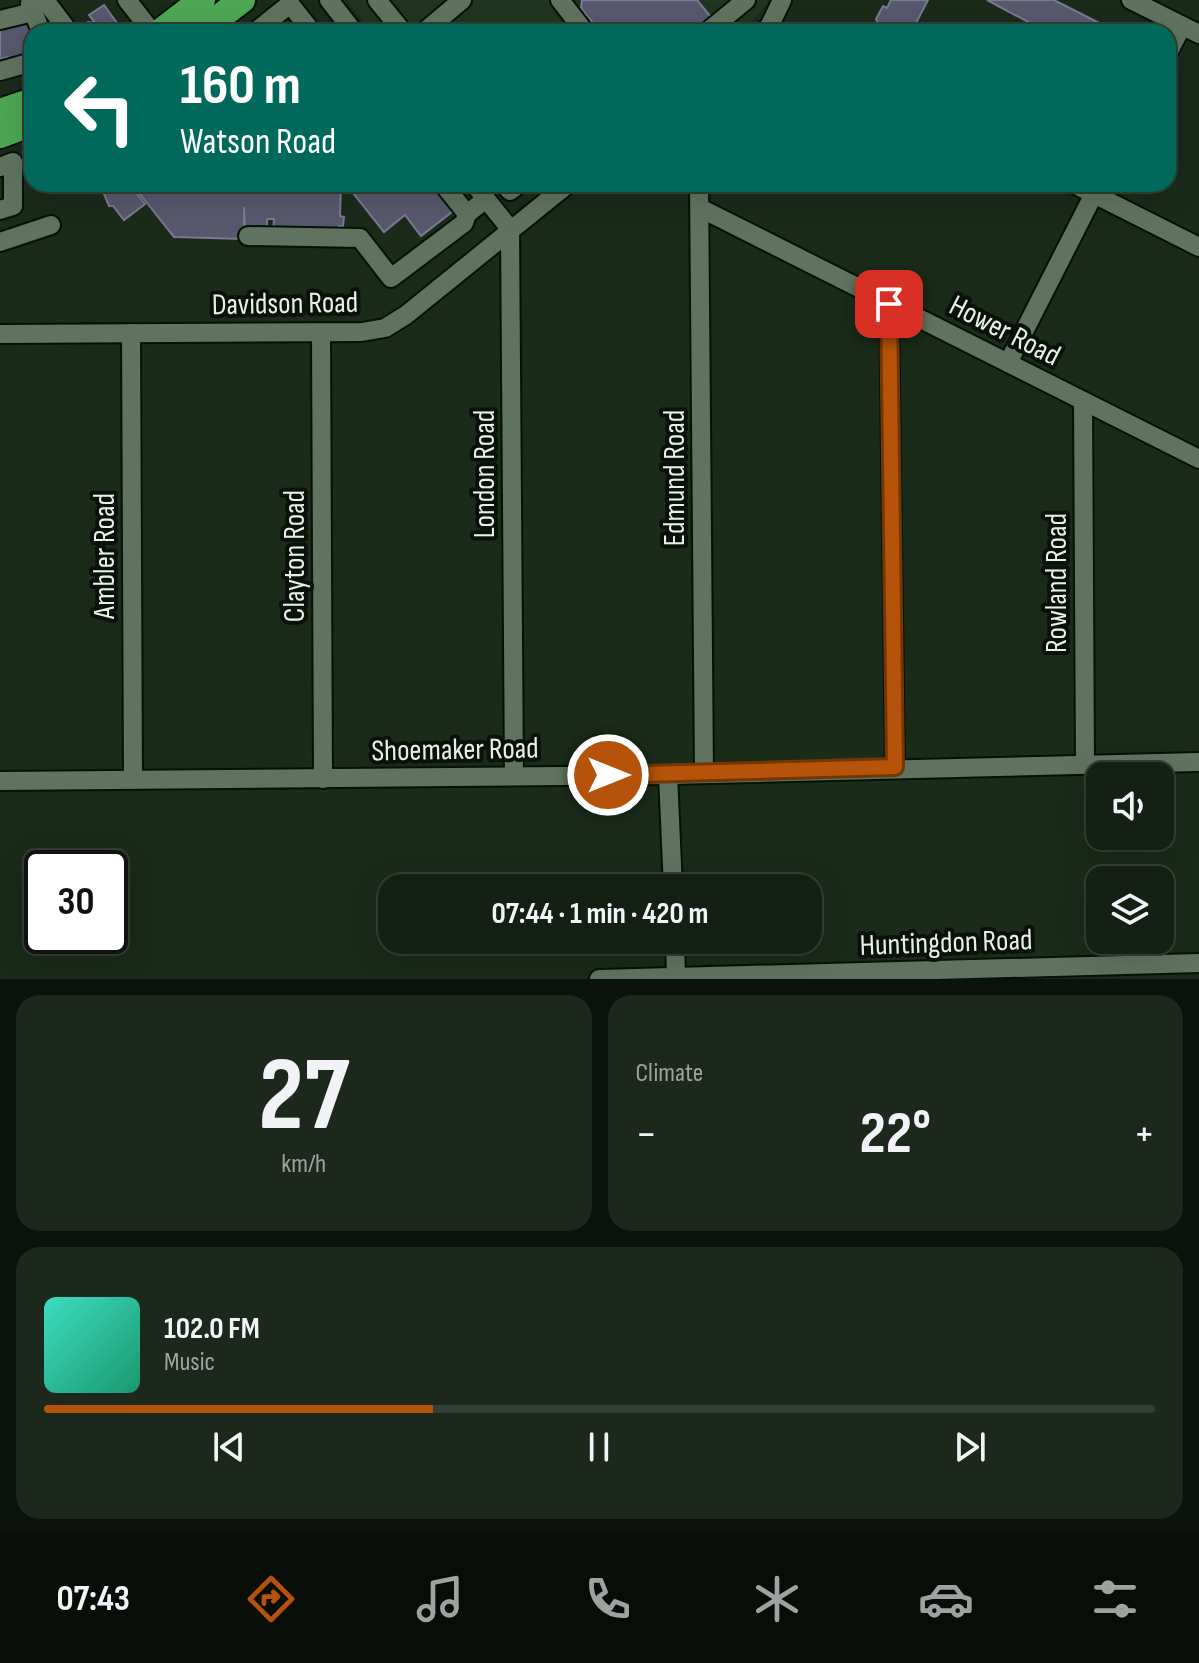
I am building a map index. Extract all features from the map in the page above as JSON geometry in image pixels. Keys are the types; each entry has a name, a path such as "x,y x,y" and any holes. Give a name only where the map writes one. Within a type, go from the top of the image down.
{"highway":[{"path":"170,24 202,0"},
{"path":"210,24 242,0"},
{"path":"0,112 24,104"},
{"path":"0,135 24,126"}],"street":[{"path":"127,0 146,24"},
{"path":"329,0 348,24"},
{"path":"377,0 396,24"},
{"path":"439,24 462,0"},
{"path":"560,0 579,24"},
{"path":"717,24 746,0"},
{"path":"1131,0 1190,30 1176,45"},
{"path":"771,24 776,2"},
{"path":"265,24 290,4 306,24"},
{"path":"0,20 41,7 60,24"},
{"path":"0,71 24,64"},
{"path":"0,167 13,162 13,206 0,210"},
{"path":"449,192 467,214"},
{"path":"248,236 360,238 391,278 464,223 479,192"},
{"path":"481,192 510,229"},
{"name":"Davidson Road","path":"0,334 321,333 385,328 406,315 557,192"},
{"name":"Edmund Road","path":"699,192 704,773"},
{"path":"1008,363 1095,192"},
{"path":"1102,192 1199,247"},
{"name":"Hower Road","path":"700,208 1199,459"},
{"path":"0,242 51,225"},
{"name":"London Road","path":"510,229 514,776"},
{"path":"889,304 895,767"},
{"name":"Ambler Road","path":"131,333 133,779"},
{"name":"Clayton Road","path":"321,333 323,779"},
{"name":"Rowland Road","path":"1083,401 1085,764"},
{"name":"Shoemaker Road","path":"0,781 668,775 895,767 1199,762"},
{"path":"668,775 672,874"},
{"path":"675,954 676,978"},
{"name":"Huntingdon Road","path":"599,979 955,975 1199,963"}],"shaded area":[{"path":"346,0 771,0 749,24 365,24"}],"building":[{"path":"582,0 697,0 711,17 702,24 594,24 581,8"},
{"path":"891,0 928,0 918,24 880,24 876,19 883,6 887,8"},
{"path":"987,0 1054,0 1101,24 1032,24"},
{"path":"104,5 117,23 88,24 95,23 89,15"},
{"path":"30,21 30,24 24,24 24,55 10,61 8,57 0,59 0,29"},
{"path":"103,192 135,192 145,204 124,220 113,206 109,206"},
{"path":"138,192 341,192 340,216 344,217 339,233 273,231 274,219 267,219 267,231 245,230 244,207 244,239 174,237"},
{"path":"352,192 444,192 457,208 421,236 405,215 384,232"}],"route":[{"path":"608,775 895,767 889,304"}]}
